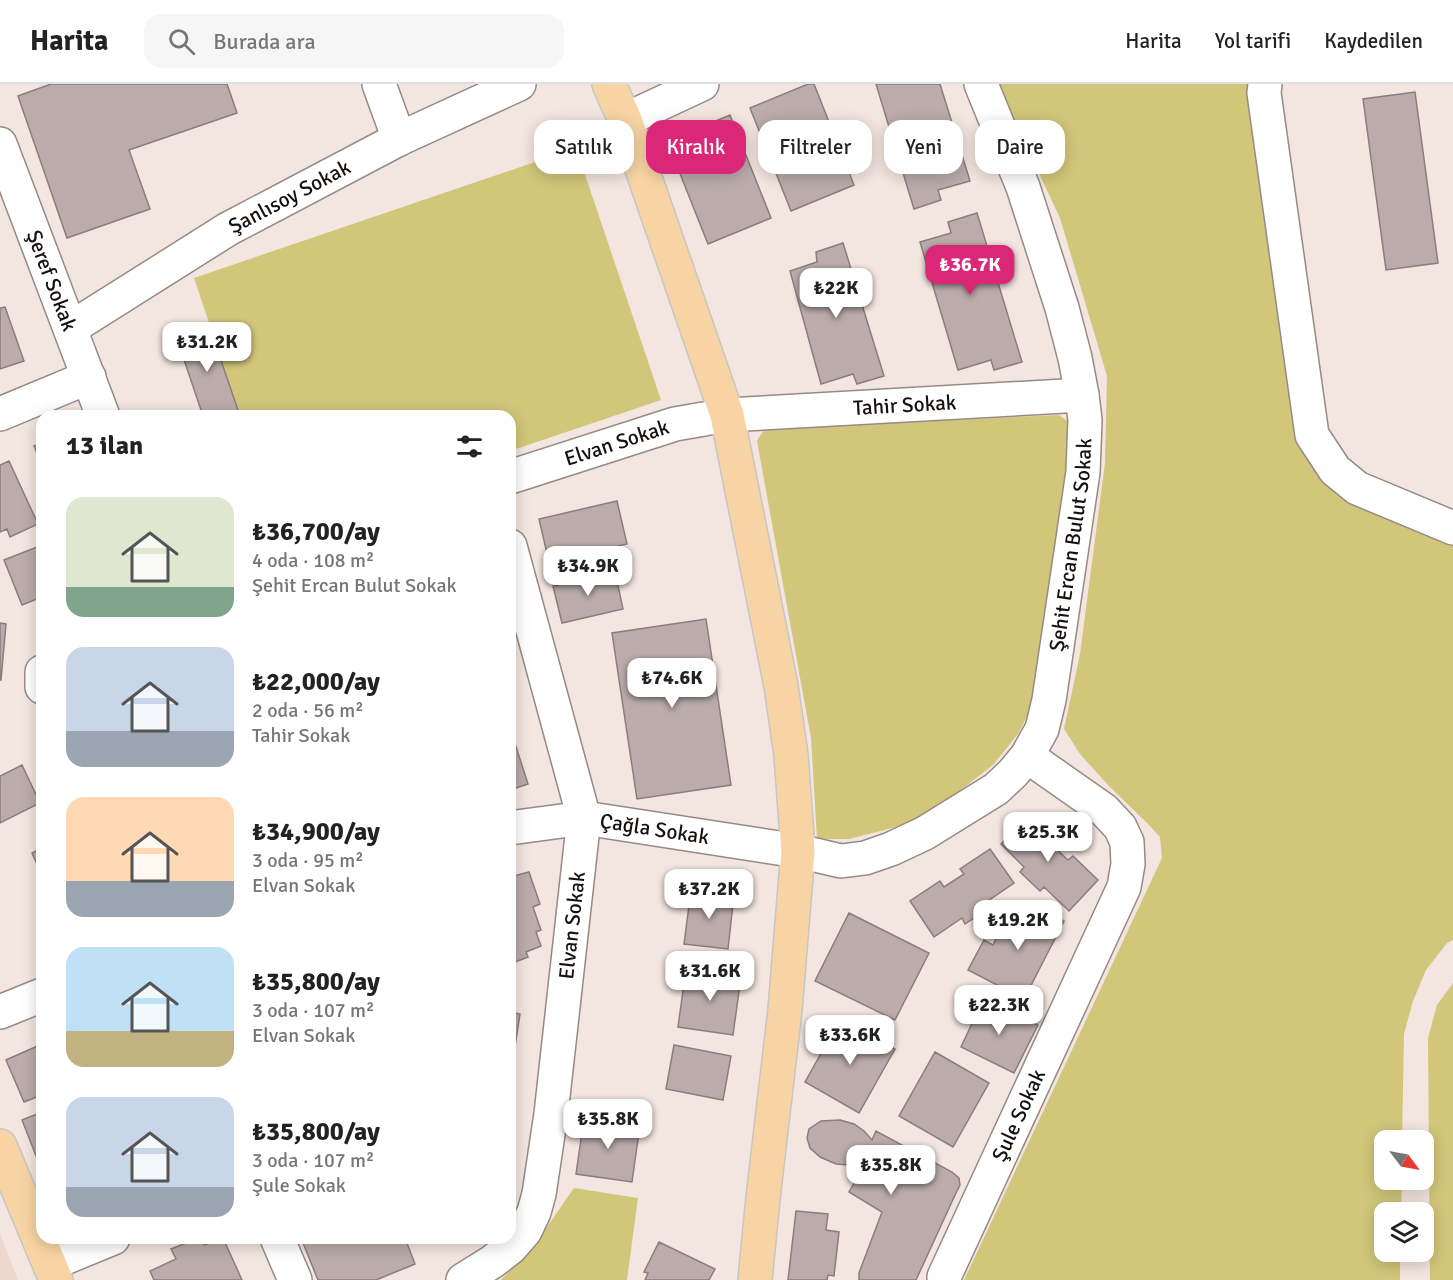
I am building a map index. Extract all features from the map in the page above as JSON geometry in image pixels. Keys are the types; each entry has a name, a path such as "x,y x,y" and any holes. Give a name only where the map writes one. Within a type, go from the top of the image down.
{"main road":[{"path":"609,84 625,120"},
{"path":"634,146 727,415 780,686 791,756 798,851 785,1010 754,1280"},
{"path":"0,1146 36,1232"},
{"path":"41,1244 53,1272"}],"street":[{"path":"380,84 399,139"},
{"name":"Şanlısoy Sokak","path":"71,328 228,229 399,139 519,84"},
{"path":"625,120 702,84"},
{"name":"Şehit Ercan Bulut Sokak","path":"798,851 841,861 865,858 925,833 996,789 1013,773 1027,756 1042,729 1049,700 1083,472 1085,420 1075,358 1062,308 1027,198 981,84"},
{"path":"1265,84 1264,93 1312,435 1335,470 1357,488 1453,528"},
{"name":"Şeref Sokak","path":"0,144 102,410"},
{"path":"0,414 89,377"},
{"name":"Tahir Sokak","path":"727,415 1082,395"},
{"name":"Elvan Sokak","path":"516,475 675,424 727,415"},
{"name":"Elvan Sokak","path":"516,568 584,818 551,1114 539,1194 525,1232 516,1242"},
{"name":"Şule Sokak","path":"944,1277 1124,886 1128,864 1127,842 1120,827 1104,810 1027,756"},
{"name":"Çağla Sokak","path":"516,827 584,818 798,851"},
{"path":"0,1012 36,997"},
{"path":"53,1272 102,1244"},
{"path":"279,1244 295,1280"},
{"name":"Elvan Sokak","path":"463,1280 492,1262 514,1244"}],"shaded area":[{"path":"997,84 1250,84 1296,431 1306,459 1323,479 1348,494 1453,545 1453,940 1447,943 1426,970 1413,1001 1404,1034 1402,1130 1374,1130 1374,1190 1402,1190 1401,1202 1374,1202 1374,1262 1400,1262 1400,1280 964,1280 1162,858 1160,837 1080,754 1064,729 1080,654 1105,463 1107,376 1060,218 1039,174 1065,174 1065,120 1014,120"},
{"path":"534,162 534,174 585,174 661,400 516,449 516,410 238,410 194,278"},
{"path":"1059,415 1069,422 1072,444 1037,697 1018,734 993,765 949,799 904,825 849,839 817,839 811,738 757,441 764,429"},
{"path":"1453,983 1453,1280 1430,1280 1430,1262 1434,1262 1434,1202 1429,1202 1429,1190 1434,1190 1434,1130 1429,1130 1428,1038 1437,1005"},
{"path":"574,1188 638,1198 627,1280 501,1280 535,1244"},
{"path":"0,1233 18,1280 0,1280"}],"building":[{"path":"51,84 227,84 237,113 129,150 150,209 67,238 18,96"},
{"path":"808,84 814,84 828,120 758,120 758,128 750,108"},
{"path":"876,84 940,84 951,120 887,120"},
{"path":"1415,92 1438,263 1386,270 1363,99"},
{"path":"730,115 732,120 718,120"},
{"path":"746,155 771,218 708,244 680,174 746,174"},
{"path":"963,158 970,181 938,190 941,200 914,209 903,174 963,174"},
{"path":"776,174 850,174 854,185 791,211"},
{"path":"977,213 1022,362 994,370 991,360 958,370 920,242 951,233 948,222"},
{"path":"843,243 884,376 857,384 853,374 821,384 790,271 817,262 816,252"},
{"path":"5,307 24,361 0,369 0,308"},
{"path":"209,325 238,410 201,410 176,336"},
{"path":"9,461 36,520 36,525 10,537 7,529 0,532 0,465"},
{"path":"617,501 627,544 549,562 539,519"},
{"path":"36,547 36,599 22,605 4,560"},
{"path":"615,572 623,609 562,623 553,586"},
{"path":"706,619 731,785 637,799 612,633"},
{"path":"0,623 6,624 1,680 0,680"},
{"path":"516,747 528,784 516,788"},
{"path":"22,765 36,795 36,805 0,823 0,776"},
{"path":"1030,813 1056,838 1051,844 1068,860 1073,856 1098,880 1069,911 1044,887 1040,891 1020,872 1024,867 1001,844"},
{"path":"990,849 1014,883 985,903 989,908 965,924 962,918 934,937 910,901 940,881 944,887 964,874 960,869"},
{"path":"529,872 540,904 533,907 541,930 536,932 541,946 526,952 528,957 516,962 516,875"},
{"path":"691,890 734,895 728,949 684,944"},
{"path":"1026,901 1064,921 1024,999 968,970 984,940 993,945 1005,920 1014,925"},
{"path":"849,913 929,953 895,1020 815,981"},
{"path":"686,969 741,977 733,1035 678,1027"},
{"path":"984,998 1038,1025 1014,1073 961,1047"},
{"path":"516,1013 520,1014 516,1040"},
{"path":"841,1018 895,1049 859,1113 805,1082"},
{"path":"674,1045 731,1056 723,1100 666,1089"},
{"path":"36,1047 36,1097 24,1102 6,1060"},
{"path":"935,1052 989,1083 953,1147 899,1116"},
{"path":"36,1114 36,1156 22,1120"},
{"path":"584,1118 640,1125 632,1182 576,1174"},
{"path":"840,1120 854,1124 872,1140 876,1131 959,1178 960,1185 916,1280 859,1280 859,1273 882,1212 849,1192 864,1166 836,1164 820,1157 810,1148 807,1138 809,1129 821,1121"},
{"path":"796,1211 828,1214 826,1230 839,1232 834,1276 828,1275 827,1280 788,1280"},
{"path":"659,1242 715,1269 709,1280 645,1280 648,1273 644,1272"},
{"path":"184,1244 226,1244 242,1280 154,1280 150,1271 176,1259 171,1249"},
{"path":"303,1244 407,1244 415,1264 376,1280 318,1280"}]}
